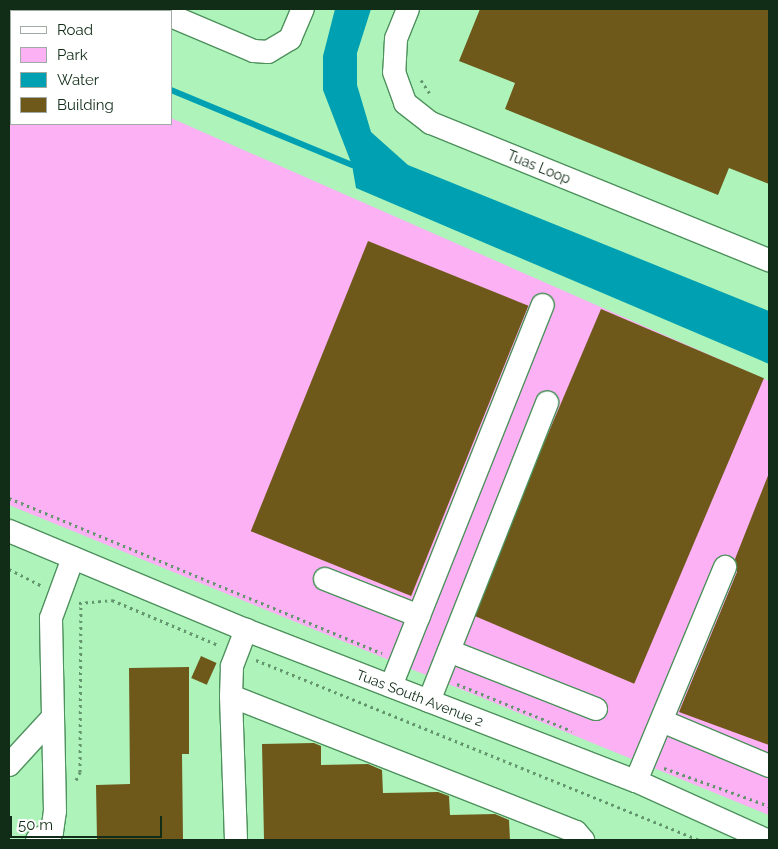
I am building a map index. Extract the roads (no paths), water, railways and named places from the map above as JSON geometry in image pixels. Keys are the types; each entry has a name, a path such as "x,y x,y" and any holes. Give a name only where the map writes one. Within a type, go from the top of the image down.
{"street":[{"path":"172,16 254,51 268,52 290,39 303,9"},
{"name":"Tuas Loop","path":"408,9 396,38 394,72 405,103 431,123 769,260"},
{"path":"391,686 543,305"},
{"path":"428,701 547,404"},
{"name":"Tuas South Avenue 2","path":"9,531 246,630 636,781 766,840"},
{"path":"37,840 52,832 55,811 50,618 72,558"},
{"path":"636,781 725,567"},
{"path":"325,579 419,616"},
{"path":"236,840 231,696 238,653 246,630"},
{"path":"449,651 596,709"},
{"path":"231,696 576,832 583,840"},
{"path":"9,765 53,717"},
{"path":"662,721 769,766"},
{"path":"743,829 769,835"}],"water":[{"path":"335,9 371,9 357,53 357,85 371,132 408,165 769,311 769,364 356,188 352,165 323,90 323,56"}],"waterway":[{"path":"172,90 352,165"}]}
